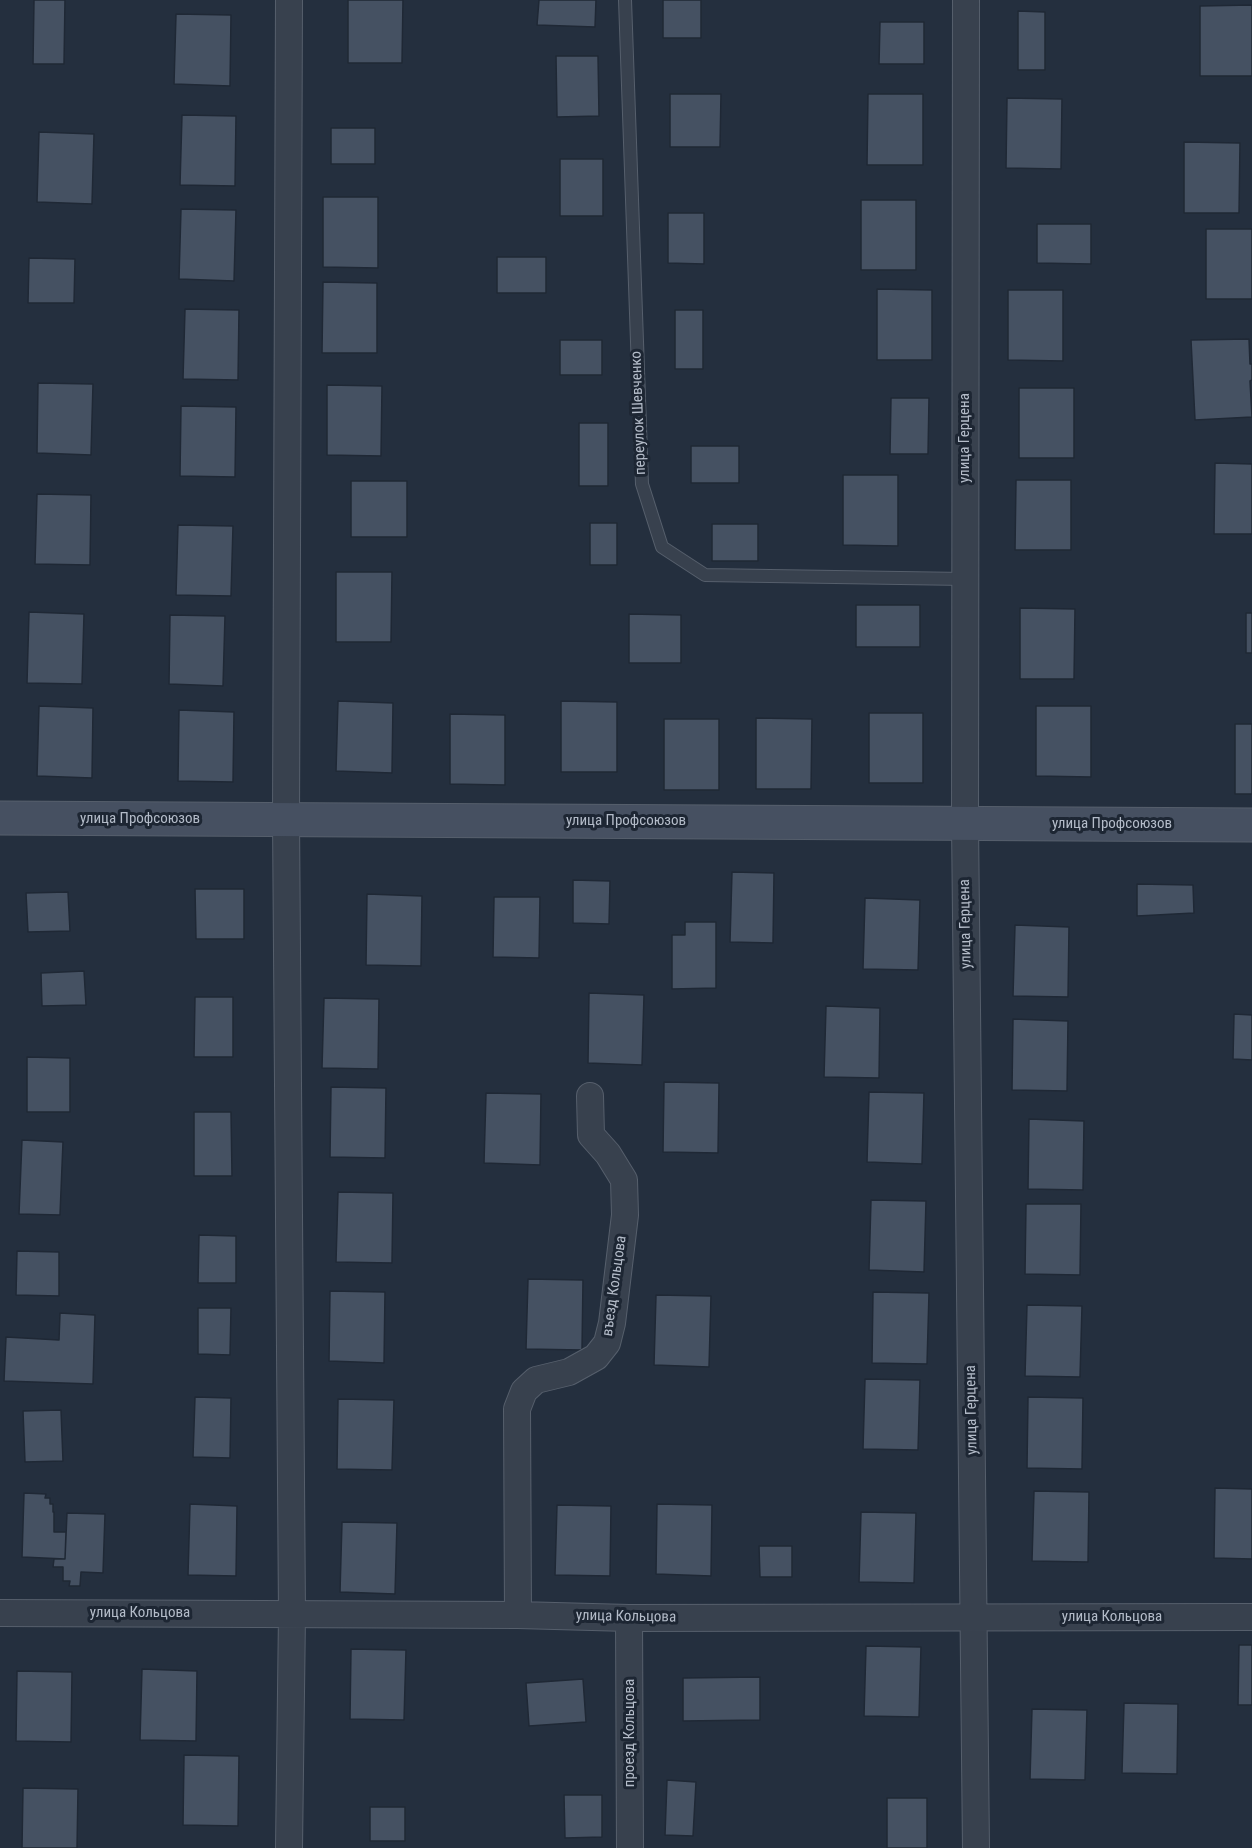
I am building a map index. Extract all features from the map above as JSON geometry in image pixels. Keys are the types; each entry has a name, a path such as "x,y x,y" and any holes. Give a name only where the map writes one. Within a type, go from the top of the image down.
{"street":[{"path":"289,0 286,819 292,1614 289,1848"},
{"name":"улица Герцена","path":"966,0 965,823 976,1848"},
{"name":"улица Профсоюзов","path":"0,818 1252,825"},
{"name":"въезд Кольцова","path":"518,1615 517,1409 524,1391 536,1380 569,1372 596,1357 607,1343 612,1323 625,1215 624,1180 608,1154 591,1135 590,1096"},
{"name":"улица Кольцова","path":"0,1613 518,1615 629,1618 1252,1617"},
{"name":"проезд Кольцова","path":"629,1618 630,1848"}],"lane":[{"name":"переулок Шевченко","path":"625,0 642,484 662,547 705,575 965,579"}],"building":[{"path":"34,0 65,0 64,64 33,64"},
{"path":"348,0 403,0 402,63 348,63"},
{"path":"539,0 596,0 595,27 537,25"},
{"path":"663,0 701,0 701,38 663,38"},
{"path":"1252,5 1252,76 1200,76 1200,6"},
{"path":"1018,11 1045,12 1045,70 1018,70"},
{"path":"176,14 231,15 230,86 174,84"},
{"path":"880,22 924,22 924,64 879,64"},
{"path":"556,56 598,56 599,116 557,117"},
{"path":"670,94 721,94 720,147 670,147"},
{"path":"868,94 923,94 923,165 867,165"},
{"path":"1007,98 1062,99 1061,169 1006,168"},
{"path":"182,115 236,116 235,186 180,185"},
{"path":"331,128 375,128 375,164 331,164"},
{"path":"39,132 94,134 92,204 37,202"},
{"path":"1184,142 1240,143 1239,213 1184,213"},
{"path":"560,159 603,159 603,216 560,216"},
{"path":"323,197 378,197 378,268 323,267"},
{"path":"861,200 916,200 916,270 861,270"},
{"path":"181,209 236,210 234,281 179,279"},
{"path":"668,213 704,213 704,264 668,263"},
{"path":"1037,224 1091,224 1091,264 1037,263"},
{"path":"1206,229 1252,229 1252,299 1206,299"},
{"path":"497,257 546,257 546,293 497,293"},
{"path":"29,258 75,259 74,303 28,303"},
{"path":"323,282 377,283 377,353 322,353"},
{"path":"877,289 932,290 932,360 877,360"},
{"path":"1008,290 1063,290 1063,361 1008,360"},
{"path":"185,309 239,310 238,380 183,379"},
{"path":"675,310 703,310 703,369 675,369"},
{"path":"1249,339 1250,364 1252,364 1252,380 1250,381 1252,417 1195,420 1191,340"},
{"path":"560,340 602,340 602,375 560,375"},
{"path":"38,383 93,384 91,455 37,453"},
{"path":"327,385 382,386 381,456 327,455"},
{"path":"1019,388 1074,388 1074,458 1019,458"},
{"path":"891,398 929,398 928,454 890,454"},
{"path":"181,406 236,407 235,477 180,476"},
{"path":"579,423 608,423 608,486 579,486"},
{"path":"691,446 739,446 739,483 691,483"},
{"path":"1215,463 1252,464 1252,534 1214,534"},
{"path":"843,475 898,475 898,546 843,545"},
{"path":"1016,480 1071,480 1071,550 1015,550"},
{"path":"351,481 407,481 407,537 351,537"},
{"path":"37,494 91,495 90,565 35,564"},
{"path":"590,523 617,523 617,565 590,565"},
{"path":"712,524 758,524 758,561 712,561"},
{"path":"178,525 233,526 231,596 176,595"},
{"path":"336,572 392,572 391,642 336,642"},
{"path":"856,605 920,605 920,647 856,647"},
{"path":"1020,608 1075,609 1074,679 1020,679"},
{"path":"29,612 84,614 82,684 27,683"},
{"path":"1246,613 1252,613 1252,653 1246,653"},
{"path":"629,614 681,615 681,663 629,663"},
{"path":"170,615 225,616 223,686 169,684"},
{"path":"338,701 393,703 392,773 336,771"},
{"path":"561,701 617,702 617,772 561,772"},
{"path":"39,706 93,708 92,778 37,776"},
{"path":"1036,706 1091,706 1091,777 1036,776"},
{"path":"179,710 234,712 233,782 178,781"},
{"path":"869,713 923,713 923,783 869,783"},
{"path":"450,714 505,715 505,785 450,784"},
{"path":"756,718 812,719 811,789 756,789"},
{"path":"664,719 719,719 719,790 664,790"},
{"path":"1235,724 1252,724 1252,794 1235,794"},
{"path":"732,872 774,873 773,943 730,942"},
{"path":"573,880 610,881 609,924 573,923"},
{"path":"1137,884 1193,885 1194,913 1137,916"},
{"path":"195,889 244,889 244,939 196,939"},
{"path":"68,892 70,931 28,932 26,893"},
{"path":"367,894 422,896 421,966 366,965"},
{"path":"494,897 540,897 539,958 493,957"},
{"path":"865,898 920,900 918,970 863,969"},
{"path":"685,922 716,922 716,988 672,989 672,935 685,935"},
{"path":"1015,925 1069,927 1068,997 1013,996"},
{"path":"84,971 86,1005 42,1006 41,973"},
{"path":"589,993 644,995 642,1065 588,1063"},
{"path":"195,997 233,997 233,1057 194,1057"},
{"path":"324,998 379,999 378,1069 322,1068"},
{"path":"826,1006 880,1008 879,1078 824,1077"},
{"path":"1234,1014 1252,1015 1252,1060 1233,1059"},
{"path":"1013,1019 1068,1021 1067,1091 1012,1090"},
{"path":"27,1057 70,1058 70,1112 27,1112"},
{"path":"664,1082 719,1083 718,1153 663,1152"},
{"path":"331,1087 386,1088 385,1158 330,1157"},
{"path":"869,1092 924,1093 922,1164 867,1162"},
{"path":"486,1093 541,1094 540,1165 484,1163"},
{"path":"194,1112 231,1112 232,1176 194,1176"},
{"path":"1029,1119 1084,1121 1083,1190 1028,1189"},
{"path":"22,1140 63,1142 60,1215 19,1214"},
{"path":"338,1192 393,1193 392,1263 336,1262"},
{"path":"871,1200 926,1201 924,1272 869,1270"},
{"path":"1026,1204 1081,1204 1080,1275 1025,1274"},
{"path":"199,1235 236,1236 236,1283 198,1283"},
{"path":"17,1251 59,1252 59,1296 16,1295"},
{"path":"528,1279 583,1280 582,1350 526,1349"},
{"path":"330,1291 385,1292 384,1363 329,1361"},
{"path":"873,1292 929,1293 927,1364 872,1363"},
{"path":"656,1295 711,1296 709,1367 654,1365"},
{"path":"1027,1305 1082,1306 1080,1377 1025,1376"},
{"path":"198,1308 231,1308 230,1355 198,1354"},
{"path":"60,1313 95,1315 93,1384 4,1381 6,1337 59,1340"},
{"path":"865,1379 920,1380 918,1450 863,1449"},
{"path":"195,1397 231,1398 230,1458 193,1457"},
{"path":"1028,1397 1083,1398 1082,1469 1027,1468"},
{"path":"338,1399 394,1400 392,1470 337,1469"},
{"path":"61,1410 63,1461 25,1462 23,1411"},
{"path":"1215,1488 1252,1489 1252,1559 1214,1558"},
{"path":"1034,1491 1089,1492 1088,1562 1032,1561"},
{"path":"24,1493 46,1494 45,1498 50,1498 54,1512 54,1532 66,1532 65,1559 22,1557"},
{"path":"190,1504 237,1506 236,1576 188,1575"},
{"path":"657,1504 712,1505 711,1576 656,1574"},
{"path":"557,1505 611,1506 610,1576 555,1575"},
{"path":"861,1512 916,1513 914,1583 859,1582"},
{"path":"67,1513 105,1514 103,1573 81,1572 80,1586 69,1586 70,1581 63,1581 63,1567 53,1567 54,1559 65,1559"},
{"path":"342,1522 397,1523 395,1594 340,1592"},
{"path":"759,1546 792,1546 792,1577 760,1577"},
{"path":"1239,1645 1252,1645 1252,1705 1238,1705"},
{"path":"866,1646 921,1647 919,1717 864,1716"},
{"path":"351,1649 406,1650 404,1720 350,1719"},
{"path":"142,1669 197,1671 196,1741 140,1740"},
{"path":"17,1671 72,1672 71,1742 16,1741"},
{"path":"760,1677 760,1720 683,1721 683,1678"},
{"path":"583,1679 586,1722 529,1726 526,1683"},
{"path":"1124,1703 1178,1704 1177,1774 1122,1773"},
{"path":"1032,1709 1087,1710 1085,1780 1030,1779"},
{"path":"184,1755 239,1756 238,1826 183,1825"},
{"path":"667,1780 696,1782 693,1836 665,1835"},
{"path":"23,1788 78,1789 77,1848 22,1848"},
{"path":"564,1795 602,1795 602,1837 565,1838"},
{"path":"887,1798 927,1798 927,1848 887,1848"},
{"path":"370,1807 405,1807 405,1841 370,1841"}]}
